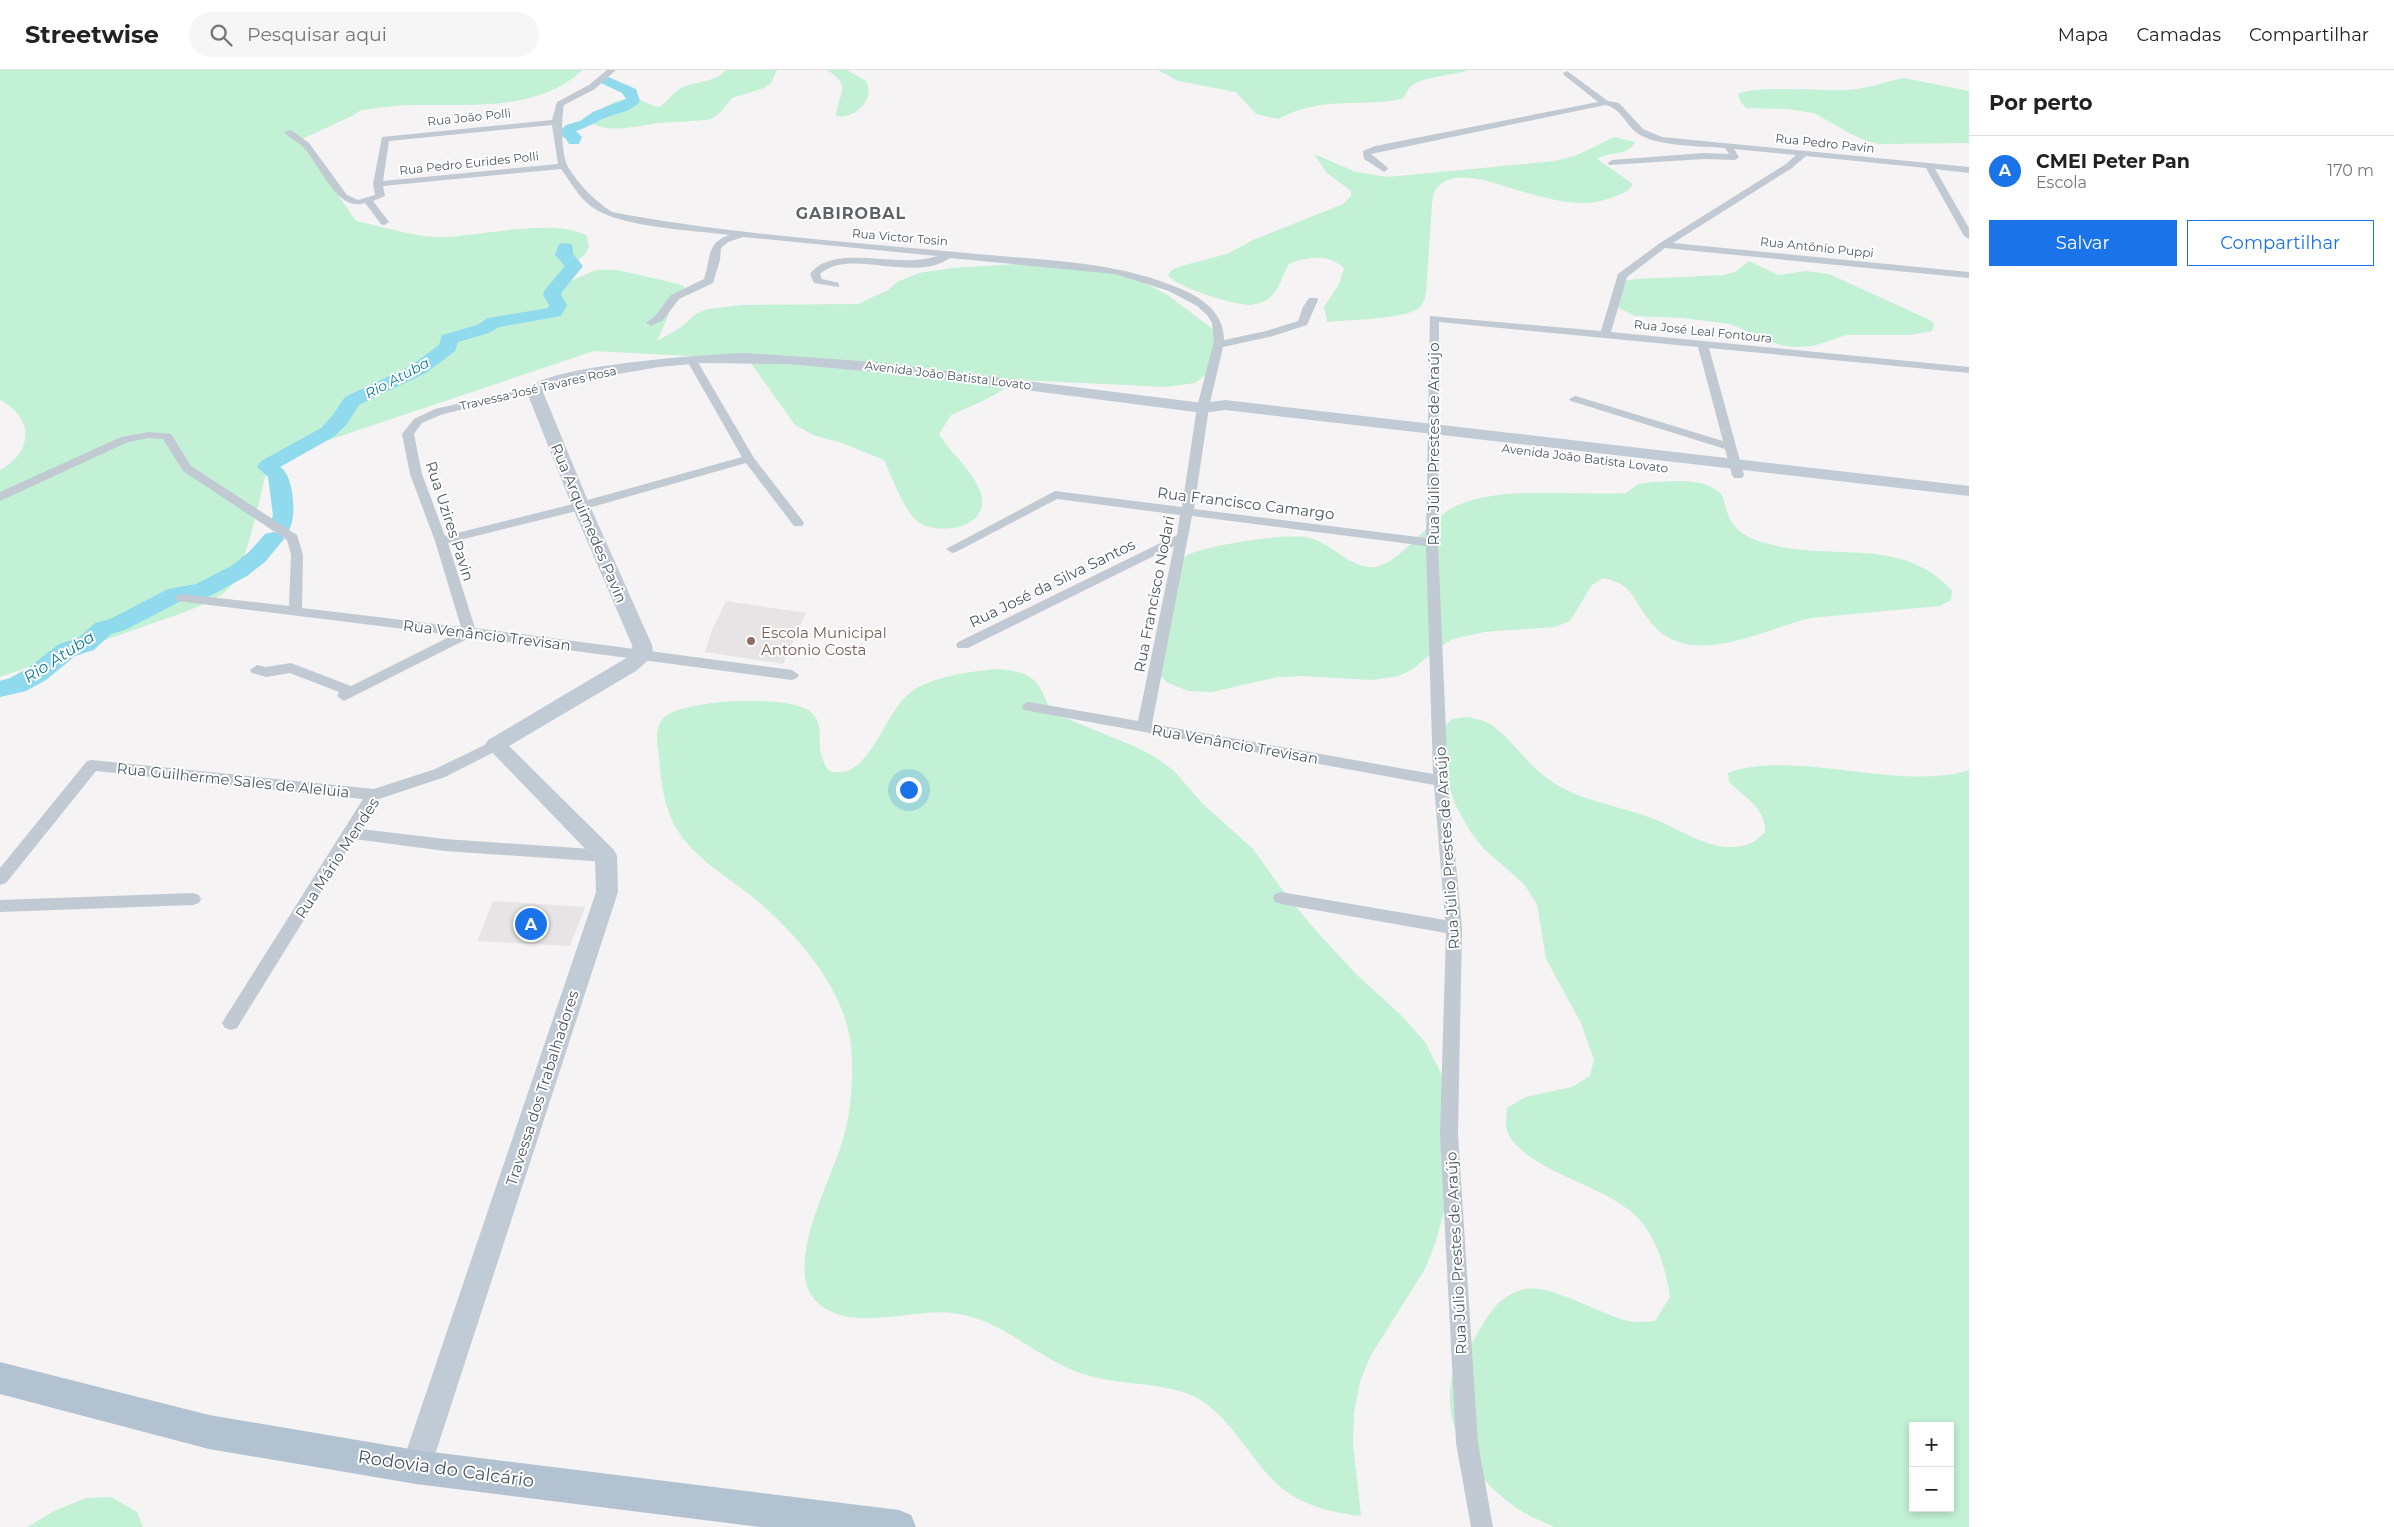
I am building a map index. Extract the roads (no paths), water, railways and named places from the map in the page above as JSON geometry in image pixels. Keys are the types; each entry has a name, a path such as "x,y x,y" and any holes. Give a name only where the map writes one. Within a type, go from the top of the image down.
{"main road":[{"name":"Rodovia do Calcário","path":"0,1378 208,1432 416,1467 899,1527"}],"street":[{"name":"Rua Victor Tosin","path":"612,70 601,77 592,87 560,104 556,122 563,166 593,204 609,214 650,222 741,234 1081,266 1115,271 1146,279 1188,297 1206,308 1217,321 1220,332 1218,345 1203,408"},
{"name":"Rua Pedro Pavin","path":"1567,73 1605,102 1616,105 1640,131 1660,139 1969,170"},
{"path":"1384,169 1367,157 1366,153 1375,149 1605,102"},
{"name":"Rua João Polli","path":"378,184 385,139 556,122"},
{"path":"288,132 306,145 344,197 357,202 368,201 380,196 378,184"},
{"path":"1612,162 1704,156 1735,157 1728,146"},
{"path":"1605,334 1622,276 1663,245 1789,166 1804,153"},
{"name":"Rua Pedro Eurides Polli","path":"378,184 563,166"},
{"path":"1929,166 1969,236"},
{"path":"368,201 384,222"},
{"path":"651,323 659,318 675,297 709,281 715,260 716,247 725,240 741,234"},
{"name":"Rua Antônio Puppi","path":"1663,245 1969,275"},
{"path":"835,285 818,281 815,274 821,267 830,262 842,260 915,264 934,262 950,254"},
{"path":"1218,345 1269,334 1303,323 1308,307 1313,300"},
{"name":"Rua José Leal Fontoura","path":"1434,318 1969,370"},
{"name":"Rua Júlio Prestes de Araújo","path":"1434,318 1432,543 1442,781 1454,928 1449,1134 1467,1443 1482,1527"},
{"path":"1704,344 1737,470"},
{"name":"Avenida João Batista Lovato","path":"691,359 727,356 772,357 872,366 1203,408 1222,416 1433,435 1737,470 1969,502"},
{"path":"691,359 749,459 798,523"},
{"name":"Travessa José Tavares Rosa","path":"418,421 439,412 534,390 574,377 691,359"},
{"name":"Rua Arquimedes Pavin","path":"534,390 581,506 642,645 643,656"},
{"path":"1576,399 1731,446"},
{"name":"Rua Francisco Nodari","path":"1144,727 1187,512 1203,408"},
{"name":"Rua Uzires Pavin","path":"418,421 408,434 416,474 441,541 468,632"},
{"path":"0,497 125,439 149,434 166,436 187,468 293,538 297,555 295,611"},
{"path":"441,541 581,506 749,459"},
{"name":"Avenida João Batista Lovato","path":"1737,470 1969,491"},
{"name":"Rua Francisco Camargo","path":"952,549 1055,495 1432,543"},
{"name":"Rua José da Silva Santos","path":"962,645 1182,537"},
{"name":"Rua Venâncio Trevisan","path":"182,598 468,632 792,675"},
{"path":"257,670 266,672 291,668 348,694 468,632"},
{"name":"Rua Mário Mendes","path":"231,1022 374,795 440,773 495,745 643,656"},
{"name":"Rua Venâncio Trevisan","path":"1029,707 1442,781"},
{"path":"495,745 606,856"},
{"name":"Rua Guilherme Sales de Aleluia","path":"0,879 92,765 374,795"},
{"path":"350,833 446,845 606,856"},
{"name":"Travessa dos Trabalhadores","path":"416,1467 607,892 606,856"},
{"path":"1282,898 1454,928"},
{"path":"0,906 193,899"}],"waterway":[{"name":"Rio Atuba","path":"574,141 574,137 566,133 571,128 585,124 598,115 623,107 633,101 631,92 606,80"},
{"name":"Rio Atuba","path":"281,525 284,515 278,474 267,467 268,465 328,432 340,420 352,401 419,369 448,347 449,339 483,329 494,322 555,312 558,305 552,295 553,291 574,266 564,255 565,248"},
{"name":"Rio Atuba","path":"0,689 17,685 37,674 67,650 86,644 103,628 117,625 176,594 202,591 239,571 257,557 273,539"}],"place":[{"name":"Escola Municipal Antonio Costa","path":"751,641"},
{"name":"CMEI Peter Pan","path":"531,924"}],"district":[{"name":"GABIROBAL","path":"851,213"}]}
